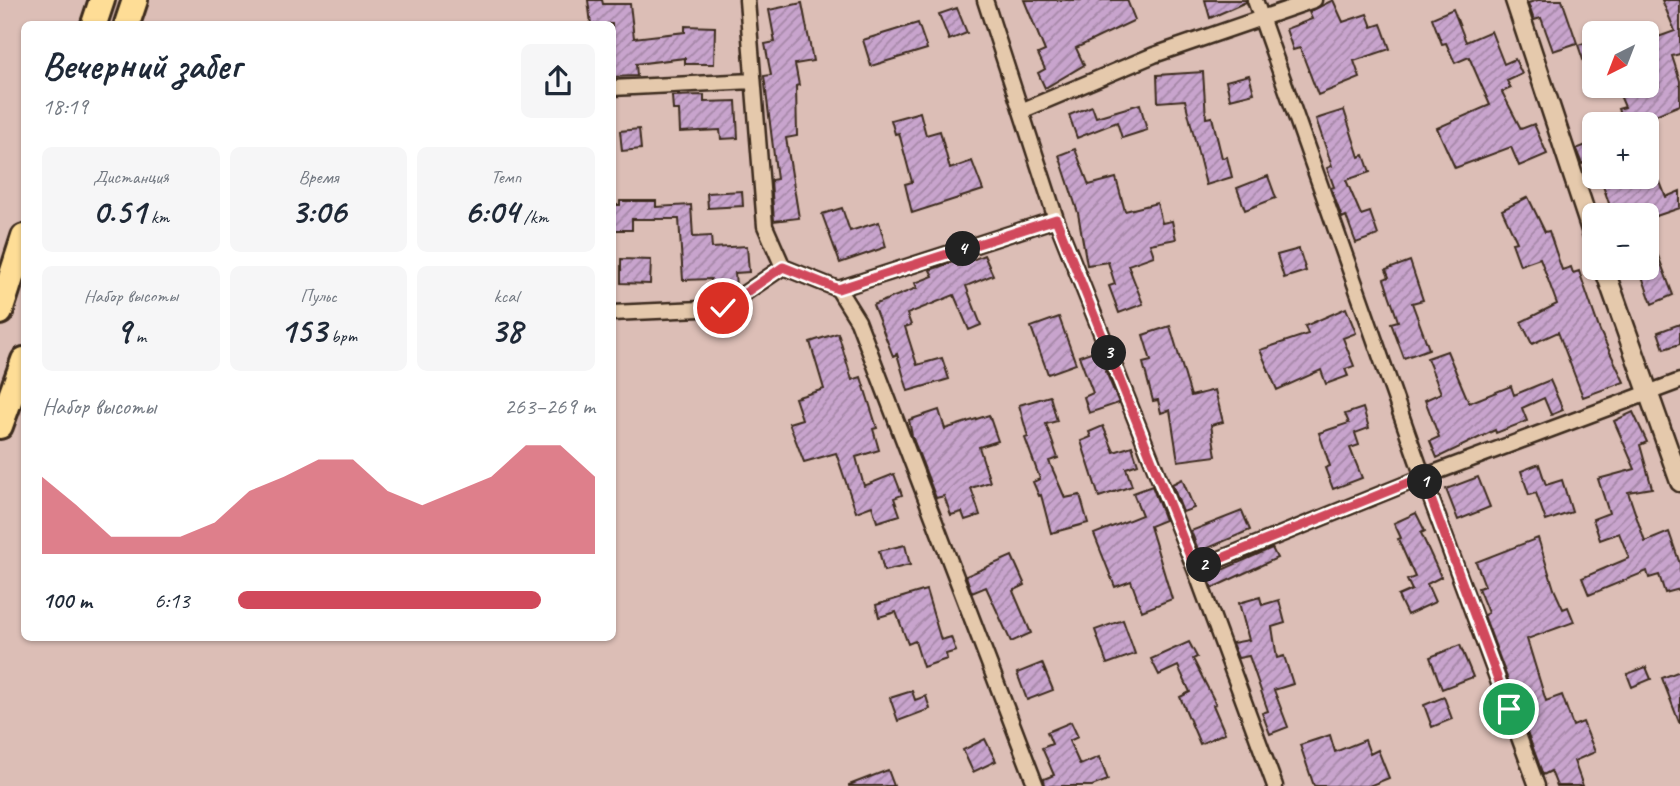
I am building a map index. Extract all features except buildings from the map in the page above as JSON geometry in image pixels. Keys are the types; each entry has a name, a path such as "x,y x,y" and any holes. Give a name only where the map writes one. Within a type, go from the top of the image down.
{"highway":[{"path":"95,21 102,0"},
{"path":"128,21 135,0"},
{"path":"0,312 21,246"},
{"path":"0,426 21,368"}],"street":[{"path":"747,0 765,226 783,267 838,289 858,321 1036,786"},
{"path":"985,0 1056,219 1195,569 1275,786"},
{"path":"1255,0 1423,477 1537,786"},
{"path":"1021,111 1154,55 1314,0"},
{"path":"1515,0 1582,203"},
{"path":"616,88 753,81"},
{"path":"838,289 1056,219"},
{"path":"616,313 723,308 783,267"},
{"path":"1608,280 1680,482"},
{"path":"1195,569 1423,477 1680,381"}],"route":[{"path":"723,308 783,267 838,289 1056,219 1195,569 1423,477 1509,709"}]}
